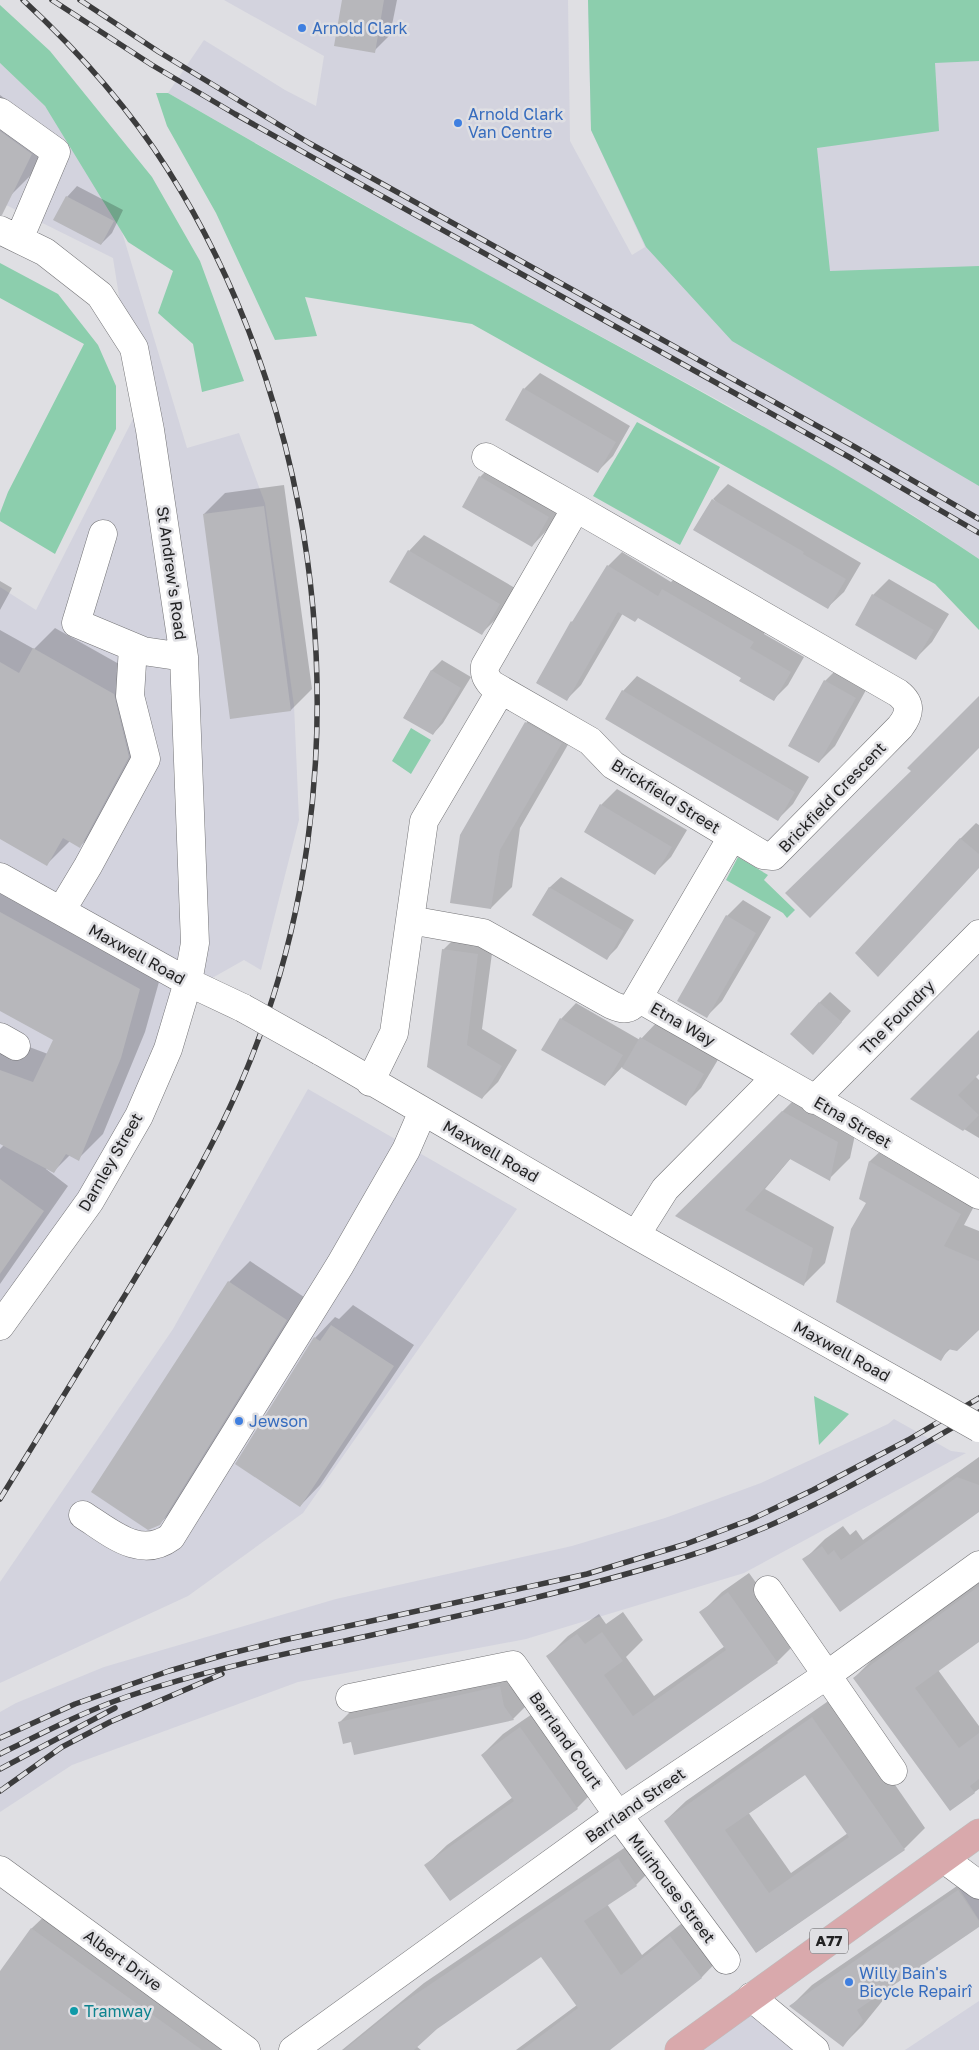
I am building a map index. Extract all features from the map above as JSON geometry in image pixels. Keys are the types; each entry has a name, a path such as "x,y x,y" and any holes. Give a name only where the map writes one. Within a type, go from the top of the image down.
{"main road":[{"name":"A77","path":"679,2050 979,1833"}],"street":[{"path":"0,112 56,152 10,234"},
{"name":"St Andrew's Road","path":"10,234 45,252 100,295 134,348 150,430 184,657 195,943 188,982"},
{"name":"Brickfield Crescent","path":"486,457 898,693 907,702 909,706 908,716 900,727 779,852 773,856 763,856 732,837"},
{"path":"370,1082 394,1033 424,821 501,690 487,679 484,674 485,666 576,508"},
{"path":"103,534 76,623 143,651 184,657"},
{"path":"60,911 88,866 146,759 130,696 133,647"},
{"name":"Brickfield Street","path":"501,690 590,741 613,765 732,837"},
{"path":"410,920 483,933 618,1008 630,1008 638,998 732,837"},
{"name":"Maxwell Road","path":"0,877 188,982 244,1008 636,1235 979,1428"},
{"name":"The Foundry","path":"814,1100 979,934"},
{"name":"Darnley Street","path":"0,1326 90,1201 139,1116 168,1048 188,982"},
{"name":"Etna Way","path":"638,998 727,1050"},
{"name":"Etna Street","path":"727,1050 854,1121 979,1195"},
{"path":"636,1235 665,1189 775,1078"},
{"path":"83,1515 124,1541 137,1546 162,1544 171,1537 340,1265 406,1150 423,1111"},
{"name":"Barrland Street","path":"293,2050 618,1815 826,1674 979,1565"},
{"path":"768,1590 893,1771"},
{"name":"Barrland Court","path":"350,1698 513,1665 618,1815"},
{"name":"Muirhouse Street","path":"618,1815 726,1960"},
{"path":"944,1859 979,1885"},
{"name":"Albert Drive","path":"0,1870 246,2050"},
{"path":"751,1997 815,2050"}],"shaded area":[{"path":"224,0 568,0 570,141 632,255 645,247 591,130 588,0 979,0 979,559 913,515 729,406 457,258 168,93 204,40 285,90 316,106 324,56"},
{"path":"0,63 45,106 113,202 187,448 239,433 265,503 294,705 299,820 261,970 244,960 175,999 138,1115 0,1307 0,587 36,610 137,411 113,258 0,202"},
{"name":"Jewson","path":"308,1089 517,1209 303,1513 188,1596 0,1683 0,1582 173,1329"},
{"path":"894,1419 951,1451 966,1453 744,1573 526,1639 298,1682 72,1765 0,1812 0,1712 16,1703 104,1667 336,1599 572,1546 665,1518 761,1483 888,1424"},
{"path":"979,1869 979,1920 956,1884"},
{"path":"979,2001 979,2050 905,2050"},
{"path":"759,2002 820,2050 699,2050"}],"green space":[{"path":"588,0 979,0 979,61 935,63 939,131 817,148 830,271 979,266 979,486 732,341 646,247 591,130"},
{"path":"0,5 50,51 152,177 200,261 244,381 202,392 193,344 158,313 173,271 128,242 45,106 0,63"},
{"path":"156,93 168,93 421,238 722,403 852,478 979,559 979,630 935,584 472,324 305,297 317,336 275,340 216,213 167,126"},
{"path":"0,263 58,294 98,345 116,386 116,429 55,554 0,521 0,513 8,492 84,344 0,298"},
{"path":"637,422 720,467 680,545 593,496"},
{"path":"411,728 431,740 411,774 392,761"},
{"path":"738,857 768,875 764,880 795,910 787,918 783,913 726,880"},
{"path":"814,1396 849,1414 819,1445"}],"building":[{"path":"342,0 384,0 375,53 334,46"},
{"path":"0,131 32,154 2,215 0,215"},
{"path":"66,196 114,221 101,245 53,220"},
{"path":"523,388 616,442 598,473 505,420"},
{"path":"479,476 549,517 532,547 462,507"},
{"path":"712,499 804,552 803,554 846,579 828,609 693,530"},
{"path":"264,506 291,711 230,719 203,514"},
{"path":"408,550 500,604 482,635 389,582"},
{"path":"607,565 658,596 662,589 754,642 750,648 791,672 774,701 739,681 741,678 638,618 635,622 618,612 567,701 536,683 571,621"},
{"path":"872,594 934,630 916,660 855,625"},
{"path":"33,648 114,694 129,757 80,848 63,838 47,866 0,839 0,662 19,673"},
{"path":"431,670 461,688 433,735 403,718"},
{"path":"824,680 856,698 819,763 788,746"},
{"path":"622,690 795,792 778,821 605,719"},
{"path":"979,696 979,748 810,918 785,893 911,771 907,768"},
{"path":"525,722 562,743 500,850 491,909 450,903 460,835"},
{"path":"600,804 672,847 655,875 584,832"},
{"path":"960,838 979,854 979,868 878,977 855,953"},
{"path":"549,887 624,931 607,960 532,915"},
{"path":"0,912 140,989 121,1058 79,1161 66,1154 54,1173 0,1144 0,1070 33,1082 53,1040 0,1011"},
{"path":"726,915 756,933 707,1018 677,1001"},
{"path":"442,949 478,954 467,1045 502,1066 482,1099 427,1067"},
{"path":"819,1002 842,1022 813,1055 790,1034"},
{"path":"560,1018 623,1055 605,1086 541,1050"},
{"path":"979,1030 979,1074 958,1095 979,1115 963,1131 910,1099"},
{"path":"640,1037 704,1074 686,1106 622,1068"},
{"path":"782,1111 838,1142 830,1181 790,1159 745,1210 813,1248 804,1286 675,1216"},
{"path":"869,1161 961,1214 944,1246 979,1261 979,1330 957,1351 948,1349 941,1361 836,1302 851,1229 866,1203 859,1199"},
{"path":"0,1179 44,1211 0,1274"},
{"path":"228,1281 287,1320 160,1525 148,1530 91,1492"},
{"path":"331,1325 394,1366 300,1507 235,1464 314,1337 320,1341"},
{"path":"957,1477 979,1485 979,1512 840,1612 802,1559 822,1546 828,1555 834,1550 841,1560"},
{"path":"979,1586 979,1642 915,1688 959,1748 979,1733 979,1779 970,1786 975,1793 950,1811 853,1678"},
{"path":"728,1592 778,1663 626,1770 546,1656 577,1634 585,1644 602,1632 623,1661 604,1675 633,1716 726,1650 699,1612"},
{"path":"500,1686 504,1706 514,1720 354,1755 351,1742 343,1744 338,1722"},
{"path":"812,1717 905,1850 756,1953 664,1821","holes":["805,1775 849,1837 769,1893 725,1830"]},
{"path":"520,1727 578,1809 450,1901 424,1865 514,1801 481,1755"},
{"path":"618,1858 637,1886 584,1921 621,1975 670,1936 702,1978 610,2050 522,2050 578,2008 541,1957 437,2029 414,2050 344,2050 401,2004"},
{"path":"958,1890 979,1921 979,1927 857,2010 863,2020 843,2047 789,2006"},
{"name":"Tramway","path":"31,1928 202,2050 0,2050 0,1971"}],"railway":[{"path":"0,1499 173,1214 220,1127 248,1066 285,957 308,843 317,726 313,609 296,493 266,379 223,271 168,170 153,147 101,80 23,0"},
{"path":"52,0 152,65 235,114 849,457 979,533"},
{"path":"80,0 159,52 309,143 855,447 979,519"},
{"path":"0,1738 75,1704 169,1671 224,1655 284,1640 587,1574 686,1544 752,1519 813,1490 908,1440 979,1398"},
{"path":"0,1754 96,1708 187,1678 274,1656 567,1590 648,1568 726,1543 764,1528 838,1493 979,1412"},
{"path":"0,1791 62,1747 110,1722 222,1674"},
{"path":"0,1769 115,1708"}],"place":[{"name":"Arnold Clark","path":"302,28"},
{"name":"Arnold Clark Van Centre","path":"458,123"},
{"name":"Jewson","path":"239,1421"},
{"name":"Willy Bain's Bicycle Repairî","path":"849,1982"},
{"name":"Tramway","path":"74,2011"}]}
